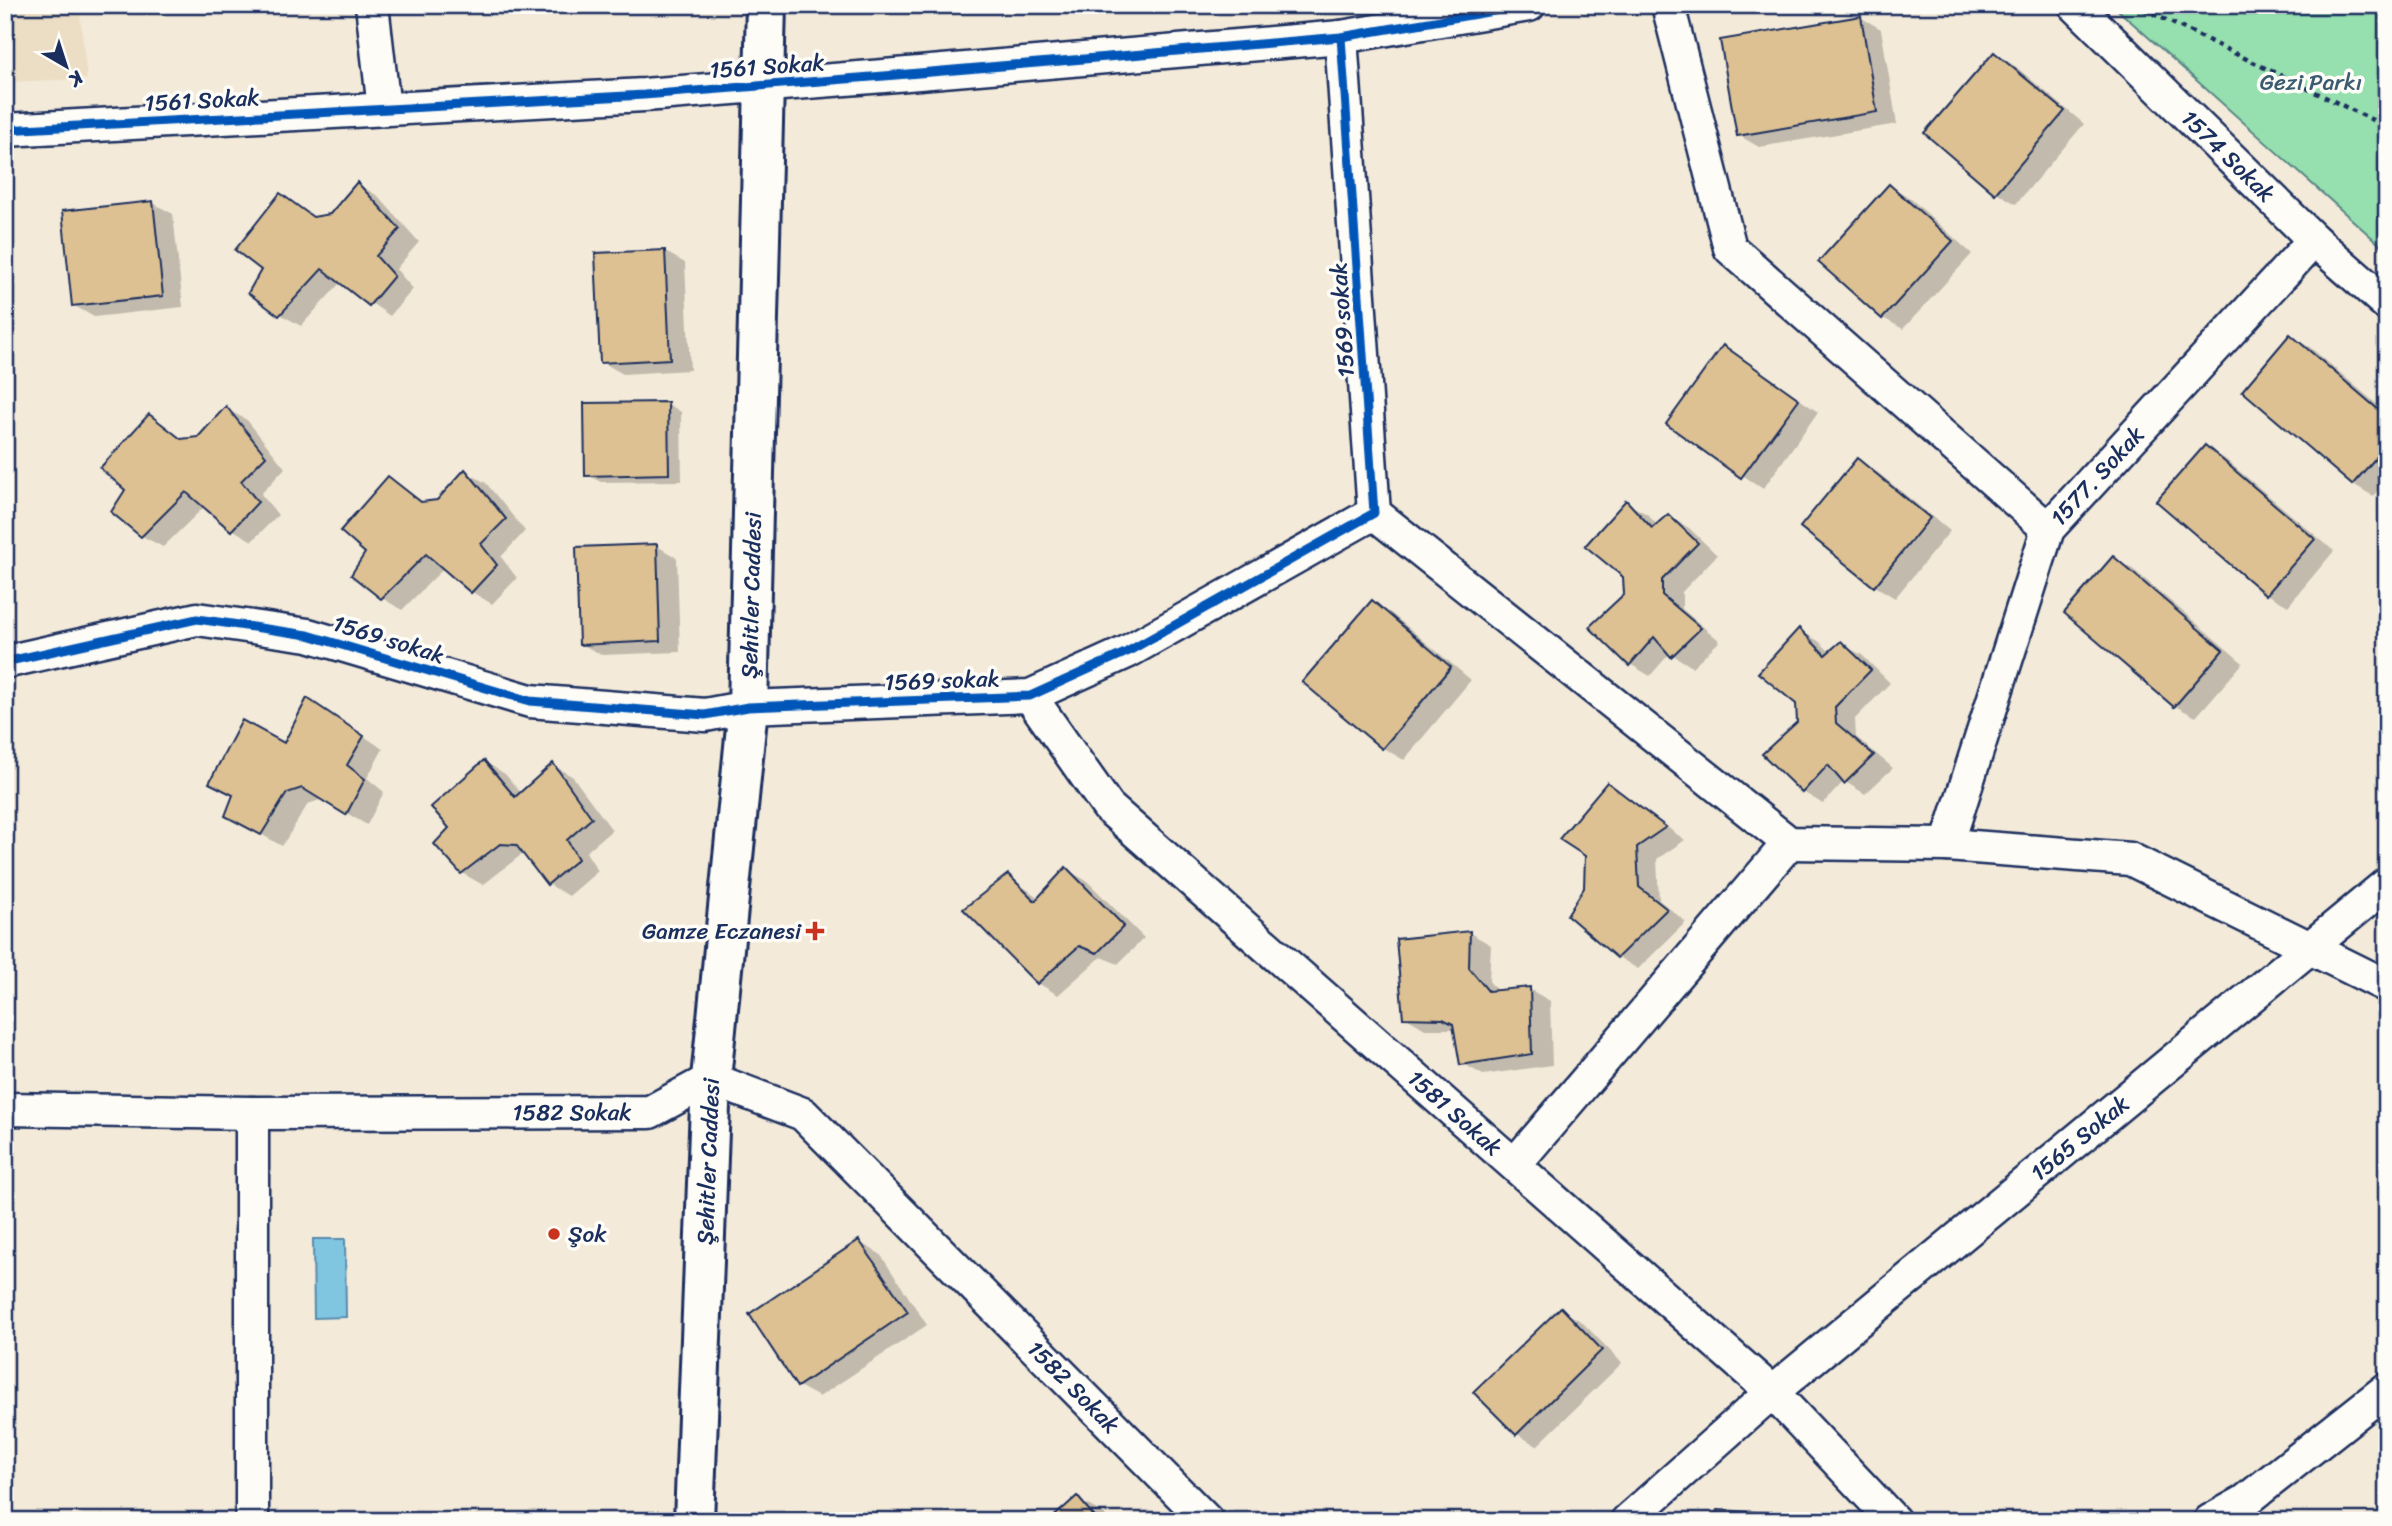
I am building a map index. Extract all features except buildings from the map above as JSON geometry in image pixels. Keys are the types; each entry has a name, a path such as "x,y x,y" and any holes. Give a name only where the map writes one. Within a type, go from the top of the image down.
{"street":[{"path":"372,5 384,109"},
{"name":"Şehitler Caddesi","path":"694,1521 711,1079 748,707 766,5"},
{"name":"1561 Sokak","path":"5,131 763,85 1341,37 1528,5"},
{"path":"1668,5 1730,248 2048,529"},
{"name":"1574 Sokak","path":"2075,5 2314,240 2387,304"},
{"name":"1569 sokak","path":"5,662 197,619 308,635 530,701 705,715 748,707 1030,696 1127,652 1374,513 1341,37"},
{"name":"1577. Sokak","path":"1947,845 2048,529 2314,240"},
{"path":"1374,513 1789,843 1947,845 2130,859 2387,986"},
{"name":"1581 Sokak","path":"1030,696 1108,807 1772,1392 1894,1521"},
{"path":"1515,1164 1789,843"},
{"name":"1565 Sokak","path":"1627,1521 1772,1392 2387,884"},
{"name":"1582 Sokak","path":"5,1109 252,1113 650,1112 711,1079 803,1114 1207,1521"},
{"path":"252,1113 252,1521"},
{"path":"2210,1521 2244,1503 2387,1389"}],"path":[{"path":"2134,5 2387,127"}],"shaded area":[{"path":"5,5 79,5 87,79 5,82"}],"green space":[{"name":"Gezi Parkı","path":"2114,5 2387,5 2387,251 2118,10"}],"water":[{"path":"313,1239 345,1239 346,1317 314,1318"}],"cycle path":[{"path":"5,130 644,95 884,76 1341,37 1529,5"},
{"path":"5,662 197,619 308,635 530,701 705,715 748,707 1030,696 1127,652 1374,513 1341,37"}],"place":[{"name":"Gamze Eczanesi","path":"815,931"},
{"name":"Şok","path":"554,1234"}]}
